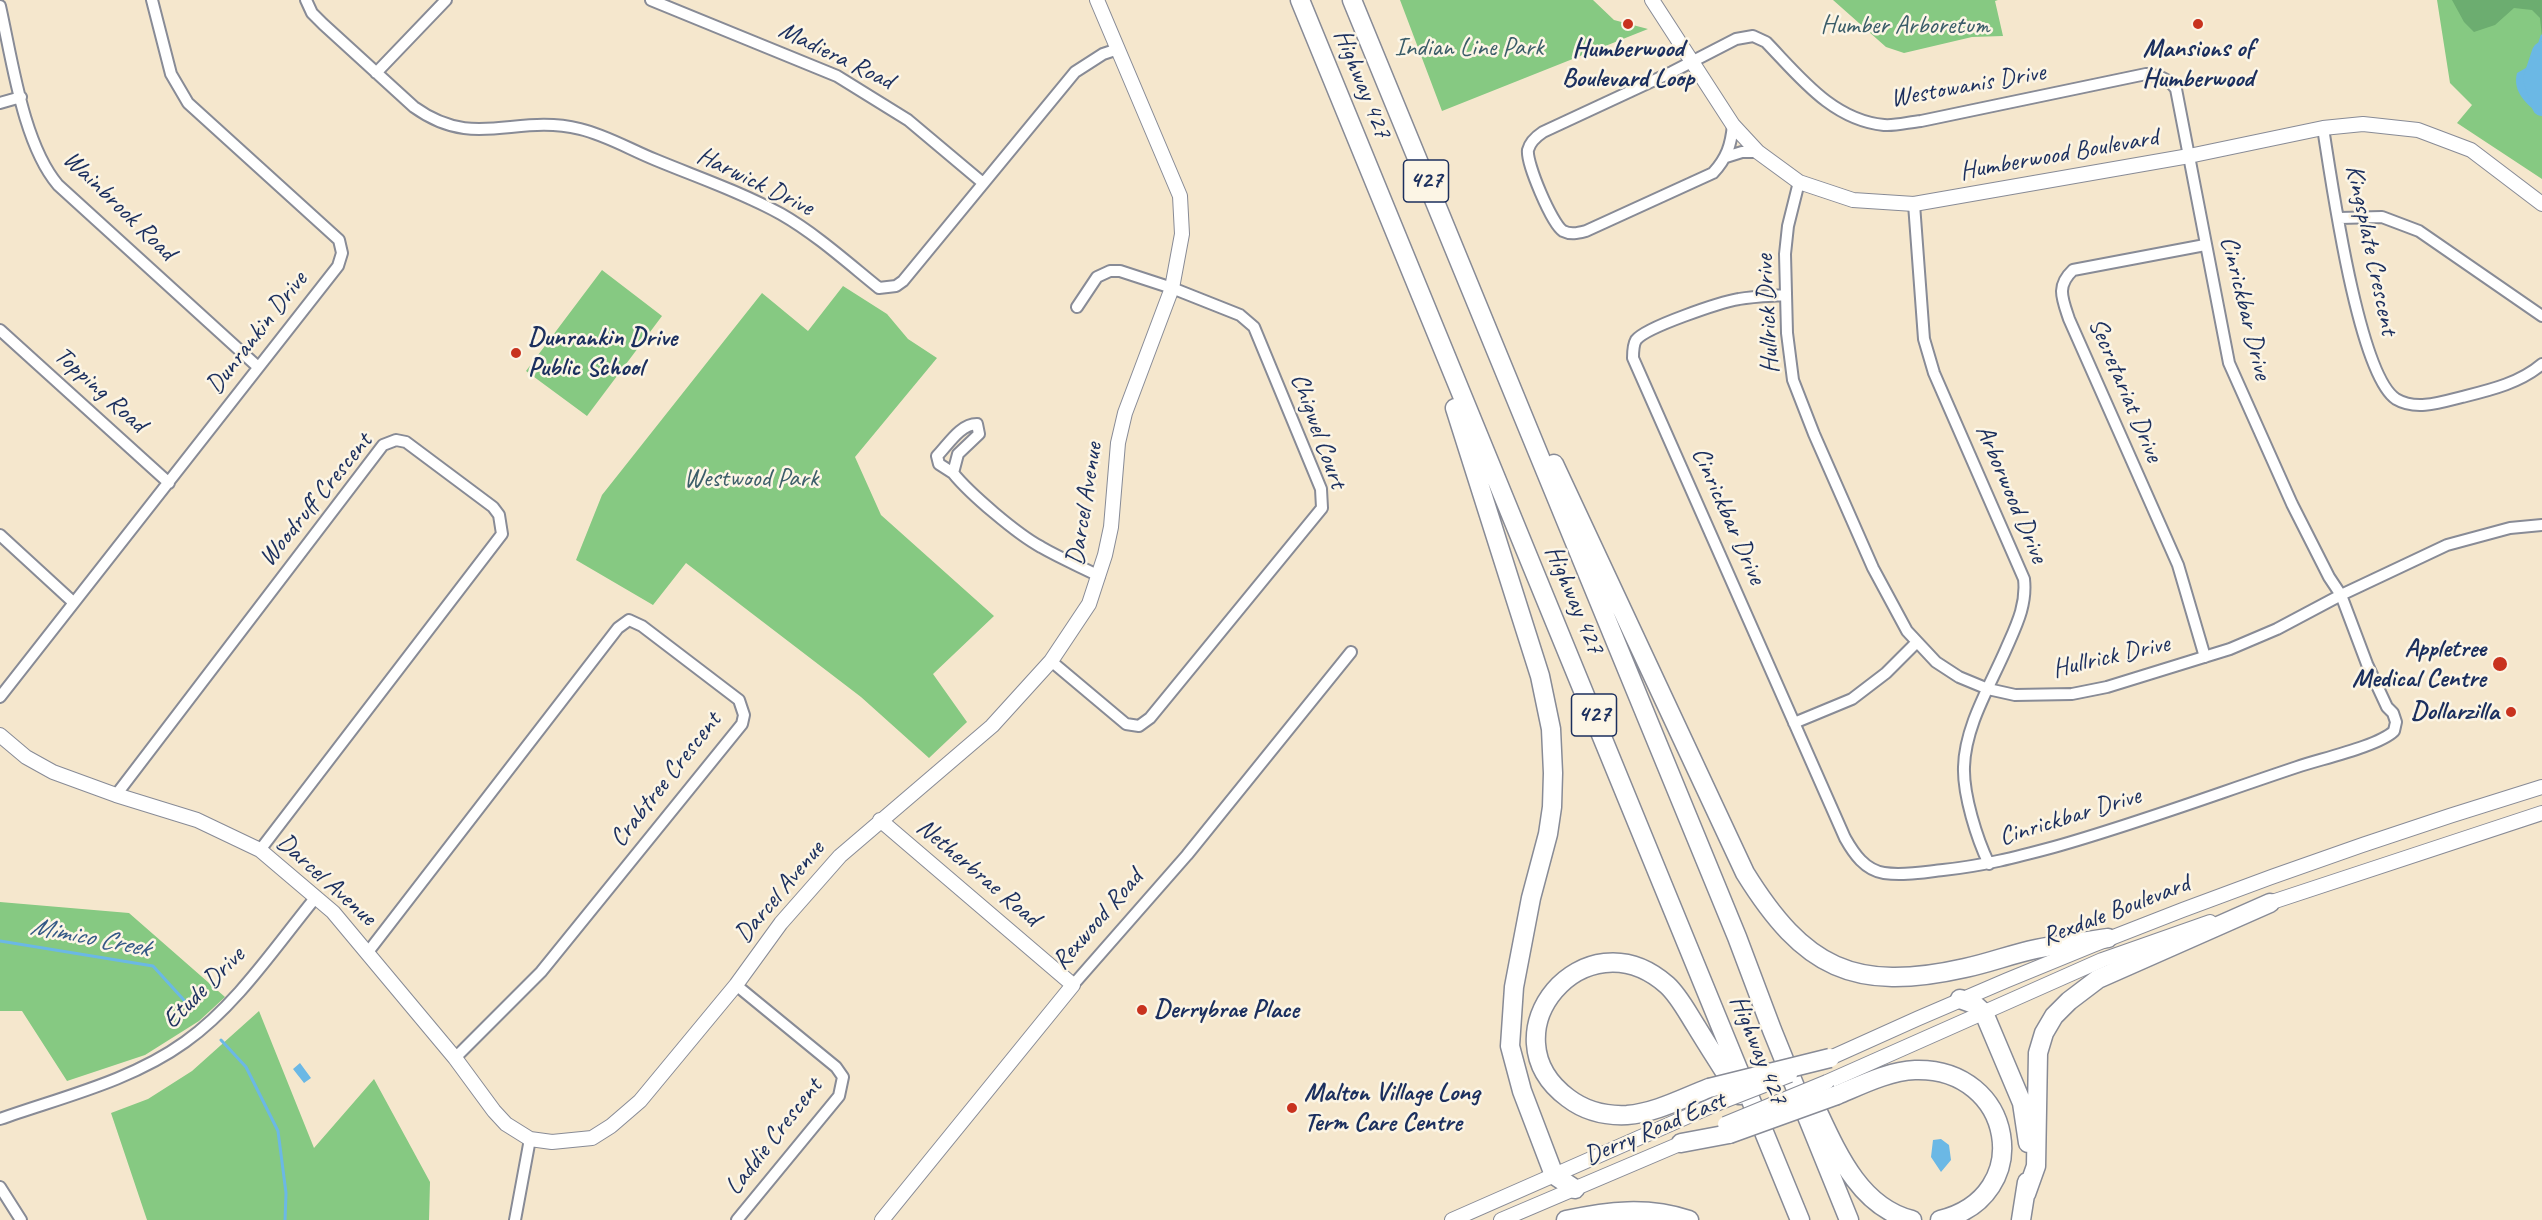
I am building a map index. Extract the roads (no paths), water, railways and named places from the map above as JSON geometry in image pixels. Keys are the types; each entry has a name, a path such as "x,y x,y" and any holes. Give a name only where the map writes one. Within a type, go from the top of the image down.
{"highway":[{"name":"Highway 427","path":"1300,0 1800,1220"},
{"name":"Highway 427","path":"1352,0 1737,937 1849,1220"},
{"path":"1419,292 1540,676 1551,729 1553,773 1549,825 1531,898 1514,987 1510,1038 1513,1062 1522,1091 1554,1175 1575,1189"},
{"path":"1500,361 1532,416 1744,873 1777,921 1823,960 1851,972 1875,977 1934,975 2036,949 2108,938"},
{"path":"2020,1220 2026,1194 2037,1166 2037,1053 2044,1033 2054,1016 2069,1001 2098,979 2270,903"},
{"path":"1767,1139 1679,999 1667,985 1644,970 1623,962 1588,966 1557,987 1544,1002 1537,1023 1537,1046 1541,1063 1554,1086 1577,1105 1604,1114 1629,1115 1713,1096 1830,1058"},
{"path":"1960,999 1974,1004 1984,1013 2013,1079 2027,1127 2029,1154 2026,1194"},
{"path":"1772,1030 1787,1049 1854,1179 1887,1212 1912,1220"},
{"path":"1681,1143 1727,1129 1832,1088 1914,1070 1939,1072 1959,1079 1979,1092 1992,1106 2001,1137 2002,1152 1996,1176 1983,1196 1971,1207 1953,1217 1940,1220"},
{"path":"1566,1220 1621,1210 1662,1213 1689,1220"}],"street":[{"name":"Dunrankin Drive","path":"0,697 338,266 342,253 339,240 188,103 171,74 152,0"},
{"name":"Harwick Drive","path":"306,0 312,13 323,24 429,118 450,127 486,130 539,123 582,129 752,200 782,215 813,236 879,288 896,286 903,281 1075,72 1103,54 1118,49"},
{"path":"376,73 446,0"},
{"name":"Madiera Road","path":"651,0 808,63 846,81 908,120 983,183"},
{"name":"Darcel Avenue","path":"0,735 26,757 53,772 116,795 197,820 260,850 333,912 455,1058 506,1124 530,1138 552,1142 592,1138 611,1126 640,1101 736,985 782,923 840,856 992,726 1051,661 1089,604 1099,576 1111,527 1118,443 1125,413 1172,288 1182,234 1180,196 1097,0"},
{"name":"Humberwood Boulevard","path":"1652,0 1733,125 1758,152 1799,182 1853,200 1914,204 2189,156 2324,128 2363,124 2418,130 2471,150 2542,204"},
{"name":"Wainbrook Road","path":"0,6 21,97 39,158 58,185 258,367"},
{"name":"Westowanis Drive","path":"1693,61 1736,39 1757,36 1766,42 1816,94 1854,117 1885,125 1920,121 2146,74 2158,76 2171,82 2176,89 2189,156"},
{"path":"1693,61 1543,132 1535,138 1528,149 1528,162 1554,221 1565,232 1575,234 1704,178 1713,173 1726,158 1733,125"},
{"path":"0,103 21,97"},
{"name":"Kingsplate Crescent","path":"2324,128 2349,277 2366,343 2381,378 2394,397 2419,406 2440,403 2492,389 2532,373 2542,364"},
{"path":"1726,158 1742,152 1758,152"},
{"name":"Cinrickbar Drive","path":"1785,295 1739,299 1710,307 1661,326 1637,339 1633,348 1633,358 1845,838 1856,857 1867,866 1881,873 1901,875 1989,864 2100,834 2390,736 2396,722 2393,713 2387,707 2367,664 2341,595 2329,577 2292,504 2229,363 2189,156"},
{"name":"Hullrick Drive","path":"1799,182 1788,226 1785,295 1786,333 1793,380 1873,568 1916,643 1936,662 1959,677 1988,689 2015,695 2072,694 2107,687 2205,657 2277,629 2341,595 2447,545 2510,528 2542,525"},
{"name":"Arborwood Drive","path":"1914,204 1924,339 1931,365 2024,579 2026,595 2019,619 1970,734 1964,767 1967,793 1981,847 1989,864"},
{"path":"2339,218 2382,218 2419,231 2542,316"},
{"name":"Secretariat Drive","path":"2205,245 2073,270 2063,279 2062,285 2069,319 2178,565 2205,657"},
{"name":"Chigwel Court","path":"1051,661 1126,724 1139,726 1150,718 1322,508 1321,489 1254,327 1240,315 1172,288 1120,271 1110,271 1097,277 1077,307"},
{"name":"Topping Road","path":"0,330 169,483"},
{"path":"953,473 958,454 979,434 977,424 969,424 963,428 937,456 939,464 953,473 962,485 1039,546 1099,576"},
{"name":"Woodruff Crescent","path":"116,795 383,446 396,440 406,442 493,507 499,515 502,534 260,850"},
{"path":"0,535 73,602"},
{"name":"Crabtree Crescent","path":"368,952 618,628 629,620 642,626 739,700 744,715 742,724 541,972 455,1058"},
{"path":"1794,723 1852,699 1886,673 1916,643"},
{"name":"Rexwood Road","path":"882,1220 1073,985 1187,855 1351,652"},
{"name":"Rexdale Boulevard","path":"1830,1058 1960,999 2108,938 2436,819 2542,787"},
{"name":"Rexdale Boulevard","path":"1832,1088 1984,1013 2102,960 2172,934 2542,813"},
{"name":"Netherbrae Road","path":"880,820 1073,985"},
{"name":"Etude Drive","path":"0,1119 123,1075 167,1054 185,1042 222,1009 316,897"},
{"name":"Laddie Crescent","path":"736,985 836,1067 843,1077 839,1096 737,1220"},
{"name":"Derry Road East","path":"1452,1220 1554,1175 1713,1096"},
{"path":"515,1220 530,1138"},
{"name":"Derry Road East","path":"1501,1220 1681,1143"},
{"path":"0,1187 21,1220"}],"water":[{"path":"2533,64 2542,83 2542,116 2526,103 2517,86 2517,73"},
{"path":"300,1063 311,1078 304,1083 293,1069"},
{"path":"1941,1139 1949,1145 1951,1160 1941,1172 1931,1157 1933,1140"}],"waterway":[{"path":"2533,64 2542,36"},
{"path":"2542,52 2533,79 2542,106"},
{"name":"Mimico Creek","path":"0,941 153,966 192,1009"},
{"name":"Mimico Creek","path":"221,1040 246,1067 278,1131 286,1193 285,1220"}],"place":[{"name":"Humberwood Boulevard Loop","path":"1628,24"},
{"name":"Mansions of Humberwood","path":"2198,24"},
{"name":"Dunrankin Drive Public School","path":"516,353"},
{"name":"Appletree Medical Centre","path":"2500,664"},
{"name":"Dollarzilla","path":"2511,712"},
{"name":"Derrybrae Place","path":"1142,1010"},
{"name":"Malton Village Long Term Care Centre","path":"1292,1108"}],"park label":[{"name":"Humber Arboretum","path":"1905,26"},
{"name":"Indian Line Park","path":"1469,48"},
{"name":"Westwood Park","path":"751,479"}]}
